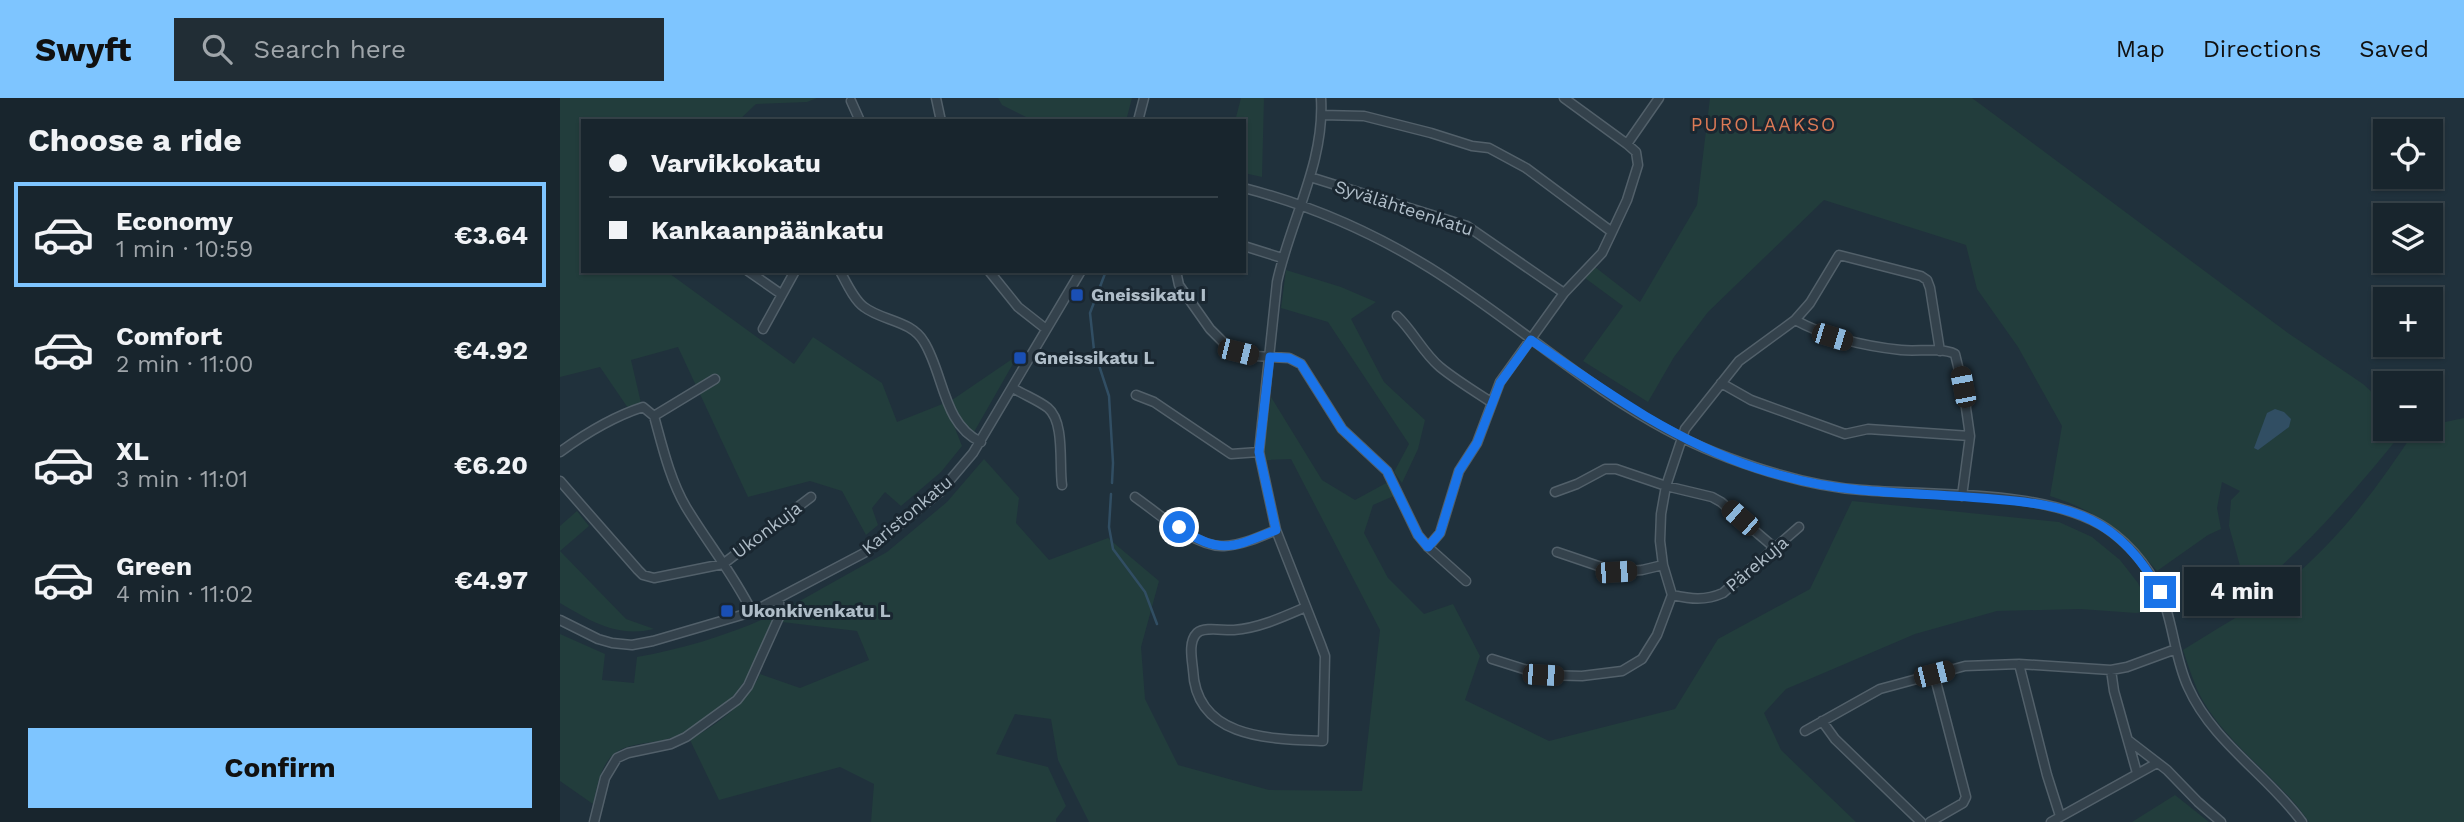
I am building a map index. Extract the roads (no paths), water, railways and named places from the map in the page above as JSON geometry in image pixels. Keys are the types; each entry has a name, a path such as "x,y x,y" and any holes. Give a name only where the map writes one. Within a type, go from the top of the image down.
{"street":[{"path":"936,98 941,119"},
{"path":"1139,119 1144,98"},
{"path":"1306,607 1255,626 1236,630 1204,630 1198,633 1193,643 1193,675 1201,702 1208,714 1218,722 1270,739 1323,741 1325,656 1306,607 1276,530 1259,452 1274,299 1282,258 1320,141 1321,98"},
{"path":"1428,547 1440,533 1459,471 1477,443 1500,383 1564,293 1602,253 1627,200 1638,165 1636,152 1564,98"},
{"path":"1627,144 1659,98"},
{"path":"851,101 859,119"},
{"path":"1322,115 1364,116 1431,132 1472,146 1489,148 1525,168 1612,232"},
{"name":"Syvälähteenkatu","path":"1310,177 1467,226 1564,293"},
{"path":"1246,189 1301,204 1369,234 1430,268 1640,414 1682,438 1758,468 1828,486 2056,506 2108,529 2134,553 2152,577 2165,605 2188,688 2215,731 2283,799 2302,822"},
{"path":"1246,247 1282,258"},
{"path":"1492,660 1543,675 1581,676 1622,671 1642,659 1657,635 1672,595 1663,565 1660,541 1666,486 1685,429 1739,361 1795,320 1810,303 1835,259 1845,254 1927,280 1940,351"},
{"path":"751,273 781,294"},
{"path":"763,329 794,273"},
{"path":"841,273 862,306 905,325 923,339 961,429 981,442"},
{"path":"991,273 1018,307 1046,330"},
{"name":"Karistonkatu","path":"560,620 612,643 632,645 653,641 752,612 864,553 940,492 981,442 1080,273"},
{"path":"1177,273 1179,285 1210,329 1223,342 1238,352 1289,358 1301,364 1342,429 1387,471 1418,535 1466,581"},
{"path":"1397,316 1440,367 1491,402"},
{"path":"1795,320 1818,332 1845,341 1882,348 1955,354 1970,436 1962,496"},
{"path":"653,416 715,379"},
{"path":"1721,383 1751,400 1845,433 1868,429 1970,436"},
{"path":"1013,388 1045,406 1052,413 1059,438 1062,485"},
{"path":"1136,395 1154,402 1231,454 1259,452"},
{"path":"560,452 590,430 643,407 653,416 678,490 752,612"},
{"path":"1555,492 1605,469 1616,469 1666,486 1712,497 1776,549"},
{"path":"560,481 643,575 662,578 723,564"},
{"name":"Ukonkuja","path":"723,564 811,497"},
{"path":"1135,497 1201,543 1222,547 1276,530"},
{"name":"Pärekuja","path":"1672,595 1696,600 1710,599 1723,593 1799,527"},
{"path":"1557,552 1616,572 1663,565"},
{"path":"594,822 605,778 617,758 671,744 686,737 737,700 748,686 780,615 779,599"},
{"path":"1805,731 1880,689 1979,664 2111,670 2176,649"},
{"path":"2019,664 2060,816"},
{"path":"2111,670 2114,691 2137,773"},
{"path":"1930,822 1963,803 1966,797 1934,674"},
{"path":"1822,721 1835,739 1921,822"},
{"path":"2128,740 2158,762 2221,822"},
{"path":"2051,822 2158,762"}],"water":[{"path":"2275,409 2284,412 2291,419 2289,427 2258,450 2254,448 2267,413"}],"waterway":[{"path":"1105,273 1090,313 1094,350 1109,396 1112,483"},
{"path":"1111,494 1109,527 1113,549 1145,592 1157,624"}],"place":[{"name":"Gneissikatu I","path":"1077,295"},
{"name":"Gneissikatu L","path":"1020,358"},
{"name":"Ukonkivenkatu L","path":"727,611"}],"district":[{"name":"PUROLAAKSO","path":"1764,124"}]}
